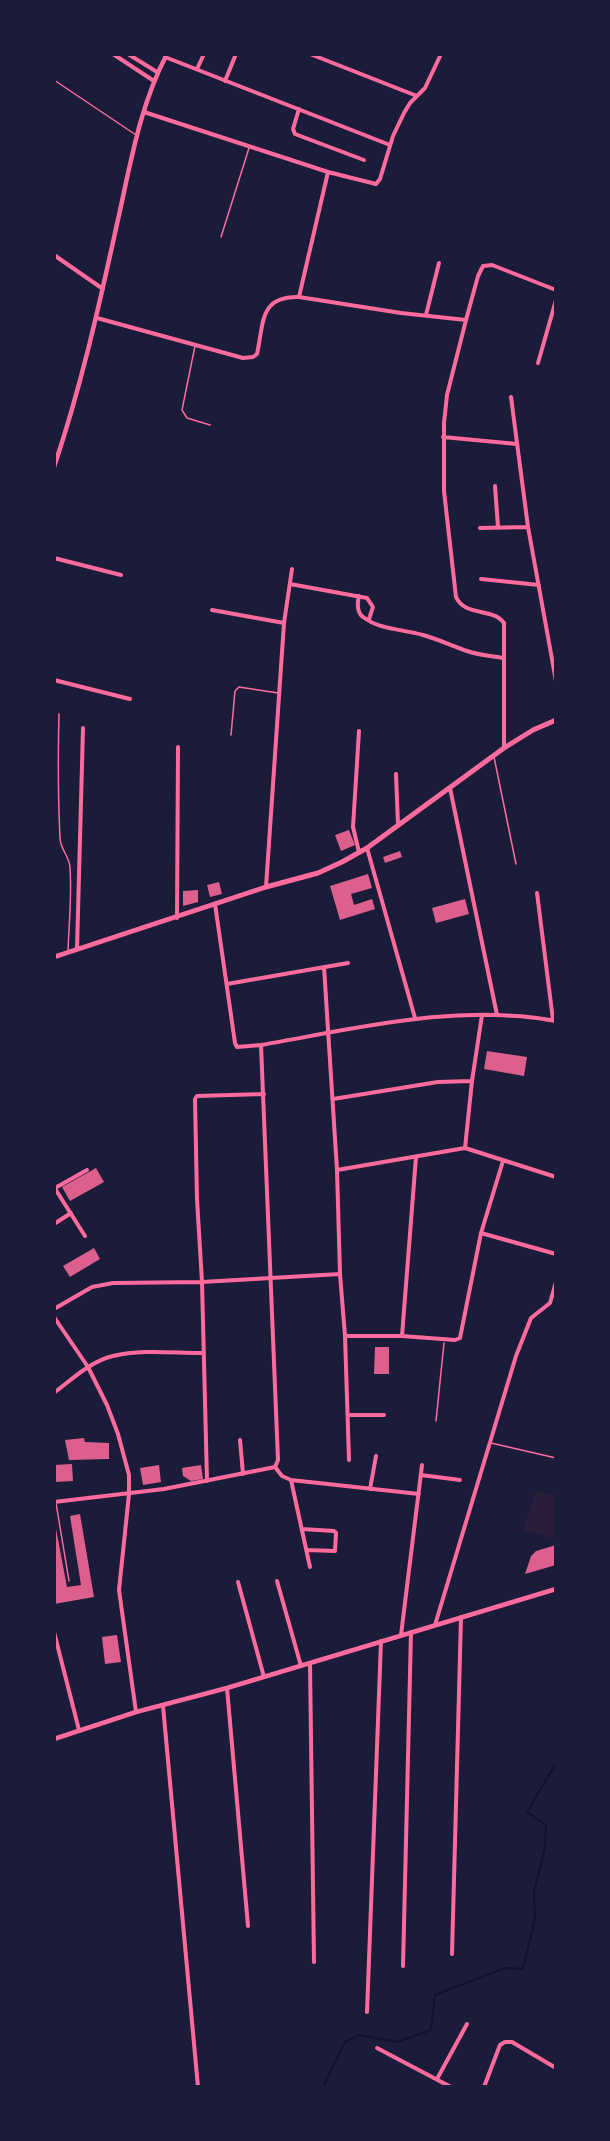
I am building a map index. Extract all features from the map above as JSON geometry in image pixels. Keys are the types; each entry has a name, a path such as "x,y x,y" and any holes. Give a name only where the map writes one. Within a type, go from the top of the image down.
{"main road":[{"path":"54,957 177,918 215,903 318,873 367,848 504,747 533,729 556,720"}],"street":[{"path":"114,54 154,81"},
{"path":"128,54 157,72"},
{"path":"197,69 204,54"},
{"path":"225,81 236,54"},
{"path":"310,54 417,96"},
{"path":"144,111 249,148 374,184 378,183 390,145 404,113 425,88 441,54"},
{"path":"54,467 72,413 97,318 137,136 157,72 166,55 225,81 390,145"},
{"path":"299,109 292,129 294,133 364,160"},
{"path":"299,297 328,172"},
{"path":"54,256 103,289"},
{"path":"426,315 439,263"},
{"path":"504,747 504,626 502,620 492,615 465,608 456,597 444,490 447,395 478,276 486,264 556,290"},
{"path":"97,318 237,357 255,356 266,313 271,304 283,298 299,297 466,320"},
{"path":"538,363 556,300"},
{"path":"511,397 528,527 556,681"},
{"path":"444,437 518,444"},
{"path":"495,486 498,527"},
{"path":"480,528 528,527"},
{"path":"54,558 121,574"},
{"path":"266,887 284,623 292,569"},
{"path":"480,579 538,585"},
{"path":"291,584 367,598 373,607 369,619"},
{"path":"359,596 360,613 375,626 421,634 474,653 503,658"},
{"path":"212,610 284,623"},
{"path":"54,680 130,699"},
{"path":"77,949 83,728"},
{"path":"359,730 353,827 359,852"},
{"path":"177,918 178,747"},
{"path":"396,774 398,826"},
{"path":"450,788 497,1015"},
{"path":"367,848 415,1018"},
{"path":"215,903 237,1047 261,1045 415,1018 497,1015 555,1021 537,892"},
{"path":"227,984 348,963"},
{"path":"324,967 338,1170 340,1274 350,1460"},
{"path":"465,1148 482,1015"},
{"path":"261,1045 278,1460 275,1467"},
{"path":"333,1099 438,1082 472,1081"},
{"path":"207,1481 196,1199 195,1099 197,1096 264,1094"},
{"path":"338,1170 465,1148 556,1177"},
{"path":"402,1336 417,1157"},
{"path":"345,1336 402,1336 444,1341 460,1338 480,1233 503,1161"},
{"path":"86,1236 55,1188 87,1170"},
{"path":"54,1224 71,1213"},
{"path":"480,1233 556,1254"},
{"path":"54,1309 92,1287 112,1283 201,1282 340,1274"},
{"path":"435,1625 516,1356 531,1318 550,1303 556,1282"},
{"path":"54,1317 88,1367 107,1405 129,1475 129,1494 118,1590 136,1712"},
{"path":"54,1393 88,1367 113,1356 144,1353 203,1353"},
{"path":"349,1416 384,1416"},
{"path":"240,1440 243,1474"},
{"path":"370,1489 376,1456"},
{"path":"401,1635 422,1465"},
{"path":"55,1502 129,1494 275,1467"},
{"path":"275,1467 282,1476 291,1480 419,1494"},
{"path":"421,1475 460,1480"},
{"path":"291,1480 310,1567"},
{"path":"302,1529 336,1533 335,1551 307,1550"},
{"path":"277,1581 301,1666"},
{"path":"238,1582 264,1677"},
{"path":"54,1739 136,1712 227,1688 556,1589"},
{"path":"452,1954 461,1617"},
{"path":"54,1632 79,1730"},
{"path":"403,1966 411,1632"},
{"path":"367,2012 381,1641"},
{"path":"310,1663 315,1962"},
{"path":"227,1688 248,1926"},
{"path":"163,1706 198,2087"},
{"path":"436,2079 467,2024"},
{"path":"484,2087 500,2044 506,2042 512,2042 556,2068"},
{"path":"377,2048 451,2087"}],"lane":[{"path":"54,80 137,136"},
{"path":"221,237 249,148"},
{"path":"196,345 182,410 187,418 210,425"},
{"path":"231,735 235,691 238,687 279,693"},
{"path":"59,714 57,802 60,813 62,849 70,867 68,952"},
{"path":"494,756 516,864"},
{"path":"436,1421 444,1341"},
{"path":"490,1443 556,1458"},
{"path":"55,1502 69,1581"}],"shaded area":[{"path":"536,1491 556,1496 554,1539 523,1530"}],"building":[{"path":"349,830 355,845 341,851 335,835"},
{"path":"400,851 402,857 385,863 383,857"},
{"path":"368,874 372,888 351,894 354,905 372,899 375,909 340,920 330,886"},
{"path":"219,882 222,894 210,897 207,885"},
{"path":"198,890 198,902 183,906 183,891"},
{"path":"465,899 469,914 436,923 432,908"},
{"path":"487,1051 527,1057 524,1076 484,1069"},
{"path":"96,1168 104,1182 70,1201 62,1187"},
{"path":"94,1248 100,1259 70,1277 63,1266"},
{"path":"375,1347 389,1347 389,1374 374,1374"},
{"path":"84,1438 85,1442 109,1443 109,1459 69,1460 65,1440"},
{"path":"72,1464 73,1481 54,1482 54,1465"},
{"path":"159,1465 161,1482 143,1485 140,1468"},
{"path":"201,1465 203,1479 191,1481 183,1476 182,1468"},
{"path":"80,1514 94,1597 54,1604 54,1518 67,1587 81,1585 70,1516"},
{"path":"556,1545 556,1565 525,1574 531,1556 536,1551"},
{"path":"117,1635 121,1662 105,1664 102,1637"}],"waterway":[{"path":"323,2087 345,2042 359,2035 397,2042 431,2030 435,1995 505,1968 523,1969 535,1918 534,1892 545,1847 546,1825 527,1812 556,1763"}]}
